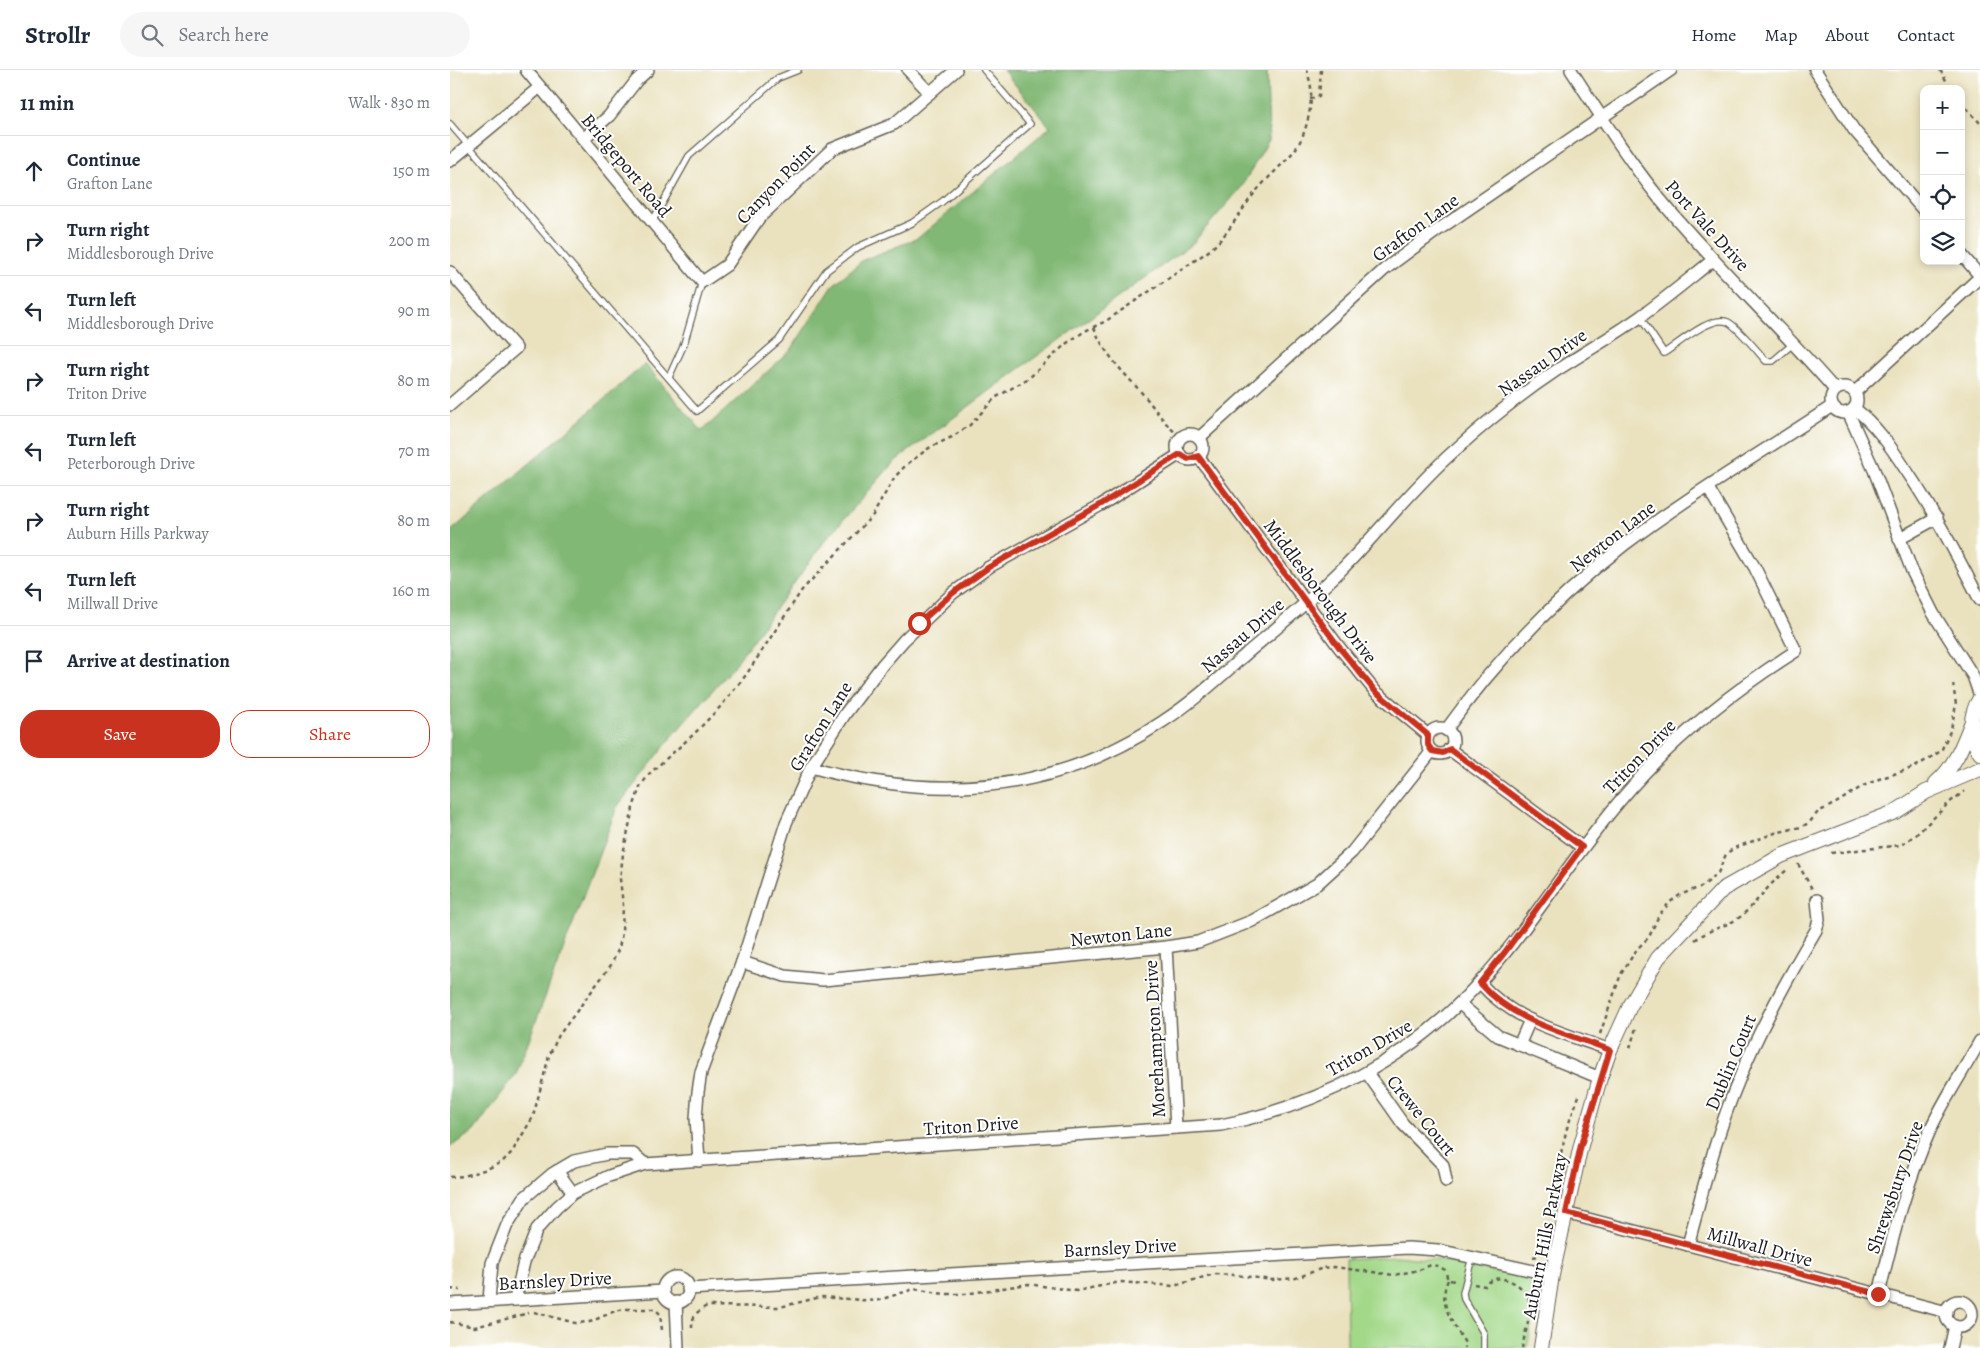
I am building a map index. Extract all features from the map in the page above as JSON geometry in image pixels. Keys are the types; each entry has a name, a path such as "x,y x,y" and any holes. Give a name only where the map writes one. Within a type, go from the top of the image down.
{"street":[{"name":"Bridgeport Road","path":"526,70 702,282"},
{"path":"583,139 609,116 637,80 648,70"},
{"path":"908,70 930,93"},
{"name":"Canyon Point","path":"702,282 728,265 759,218 832,149 894,124 956,70"},
{"name":"Port Vale Drive","path":"1570,70 1601,118 1657,196 1713,260 1794,343 1835,390"},
{"name":"Grafton Lane","path":"1200,438 1385,269 1435,232 1671,70"},
{"path":"1815,70 1854,130 1920,206"},
{"path":"450,161 540,87"},
{"path":"1855,392 1980,276 1965,259"},
{"name":"Nassau Drive","path":"811,767 879,784 920,788 953,788 1010,783 1073,766 1118,747 1168,718 1200,694 1306,603 1343,568 1424,478 1455,449 1555,372 1640,317 1713,260"},
{"path":"450,272 516,348 450,405"},
{"path":"1846,386 1855,392 1857,401 1851,410 1841,413 1832,406 1831,397 1835,390 1846,386"},
{"name":"Newton Lane","path":"1446,730 1494,667 1570,591 1625,545 1832,406"},
{"path":"1851,410 1871,421 1895,453 1938,518 1980,600"},
{"path":"1851,410 1912,571 1933,614 1973,676 1980,697"},
{"path":"1188,434 1200,438 1203,446 1198,456 1188,459 1180,454 1178,444 1181,437 1188,434"},
{"name":"Grafton Lane","path":"699,1161 696,1118 702,1072 742,962 786,823 811,767 846,714 883,664 919,623 941,603 989,567 1100,505 1180,454"},
{"name":"Middlesborough Drive","path":"1198,456 1306,603 1375,691 1428,735"},
{"name":"Triton Drive","path":"515,1300 524,1262 538,1229 572,1193 609,1176 645,1164 1221,1125 1262,1116 1314,1098 1367,1073 1414,1044 1433,1029 1480,983 1582,847 1641,776 1693,726 1743,686 1796,651 1755,568 1708,488"},
{"path":"1900,538 1938,518"},
{"name":"Auburn Hills Parkway","path":"1541,1348 1552,1275 1581,1145 1600,1078 1610,1050 1630,1006 1658,958 1723,889 1781,856 1895,812 1926,792 1946,774 1958,757 1971,724 1974,708 1980,697"},
{"path":"1971,724 1974,741 1980,753"},
{"path":"1438,728 1446,730 1452,741 1450,749 1443,753 1432,751 1428,745 1428,735 1438,728"},
{"path":"1450,749 1582,847"},
{"name":"Newton Lane","path":"742,962 785,976 823,980 1166,947 1198,942 1276,910 1317,884 1352,852 1432,751"},
{"name":"Auburn Hills Parkway","path":"1926,792 1980,769"},
{"name":"Dublin Court","path":"1688,1245 1715,1144 1734,1091 1751,1050 1816,930 1819,920 1817,900"},
{"name":"Morehampton Drive","path":"1166,947 1176,1128"},
{"path":"1480,983 1494,999 1530,1020 1610,1050"},
{"path":"1460,1004 1498,1036 1600,1078"},
{"path":"1519,1045 1530,1020"},
{"name":"Shrewsbury Drive","path":"1878,1294 1892,1240 1920,1156 1932,1127 1980,1042"},
{"name":"Crewe Court","path":"1367,1073 1403,1124 1443,1164 1446,1181"},
{"name":"Triton Drive","path":"489,1302 492,1264 507,1225 524,1198 557,1171 574,1162 607,1154 633,1154 645,1164"},
{"path":"557,1171 572,1193"},
{"name":"Millwall Drive","path":"1566,1213 1947,1312"},
{"name":"Barnsley Drive","path":"688,1289 1381,1248 1438,1250 1552,1275"},
{"path":"674,1277 682,1279 688,1289 686,1298 676,1302 666,1298 663,1291 667,1280 674,1277"},
{"name":"Barnsley Drive","path":"450,1304 663,1291"},
{"path":"676,1302 678,1348"},
{"path":"1962,1302 1969,1306 1976,1320 1966,1325 1956,1326 1948,1320 1947,1312 1954,1303 1962,1302"},
{"path":"1950,1348 1956,1326"}],"lane":[{"path":"652,222 689,156 778,78 798,70"},
{"path":"450,124 697,411 779,340 826,271 858,247 912,223 943,201 1030,124 984,70"},
{"path":"668,377 684,344 702,282"},
{"path":"1640,317 1664,353 1711,322 1721,320 1730,322 1766,361 1773,361 1794,343"},
{"path":"1472,1257 1464,1299 1484,1334 1484,1348"}],"path":[{"path":"450,1177 464,1176 487,1169 502,1162 512,1152 533,1117 549,1056 559,1035 611,965 619,948 622,933 623,905 620,879 623,854 633,808 640,787 649,774 694,734 721,706 746,675 802,590 873,515 894,478 906,465 928,448 952,437 970,425 996,398 1028,378 1067,343 1106,321 1210,250 1223,239 1268,176 1296,149 1303,134 1310,99 1311,88 1307,70"},
{"path":"1310,99 1319,96 1321,70"},
{"path":"1940,70 1949,85"},
{"path":"1965,106 1980,123"},
{"path":"1094,327 1100,343 1112,361 1169,427 1181,437"},
{"path":"1824,854 1845,850 1902,845 1917,834 1950,802 1966,791"},
{"path":"1694,941 1702,934 1723,927 1738,918 1785,871 1804,861"},
{"path":"1798,864 1817,900"},
{"path":"1630,1048 1638,1023"},
{"path":"1549,1220 1559,1161 1567,1128 1580,1094"},
{"path":"1529,1258 1538,1256 1546,1236"},
{"path":"692,1328 692,1319 698,1310 707,1306 780,1307 821,1297 876,1301 914,1289 944,1294 965,1294 1028,1284 1077,1291 1120,1282 1174,1286 1214,1274 1272,1280 1296,1278 1323,1268 1334,1267 1394,1276 1431,1265 1445,1270 1448,1280 1444,1288 1445,1308 1465,1343 1464,1348"},
{"path":"1448,1280 1485,1286 1492,1279 1510,1280 1527,1296 1530,1305 1522,1348"},
{"path":"450,1322 475,1327 535,1312 575,1323 590,1322 615,1311 637,1308 655,1309 660,1314 662,1330"}],"green space":[{"path":"1003,70 1267,70 1269,140 1240,189 1192,244 894,462 824,542 733,667 675,733 617,807 516,1074 474,1131 450,1147 450,532 645,364 702,431 791,350 833,285 863,260 918,238 1050,127"},
{"path":"1397,1256 1443,1261 1530,1279 1538,1291 1527,1348 1347,1348 1346,1259"}],"route":[{"path":"919,623 953,593 989,567 1126,490 1174,457 1180,454 1188,459 1198,456 1339,647 1375,691 1428,735 1427,742 1432,751 1439,754 1450,749 1582,847 1480,983 1494,999 1512,1012 1610,1050 1581,1145 1566,1213 1878,1294"}]}
